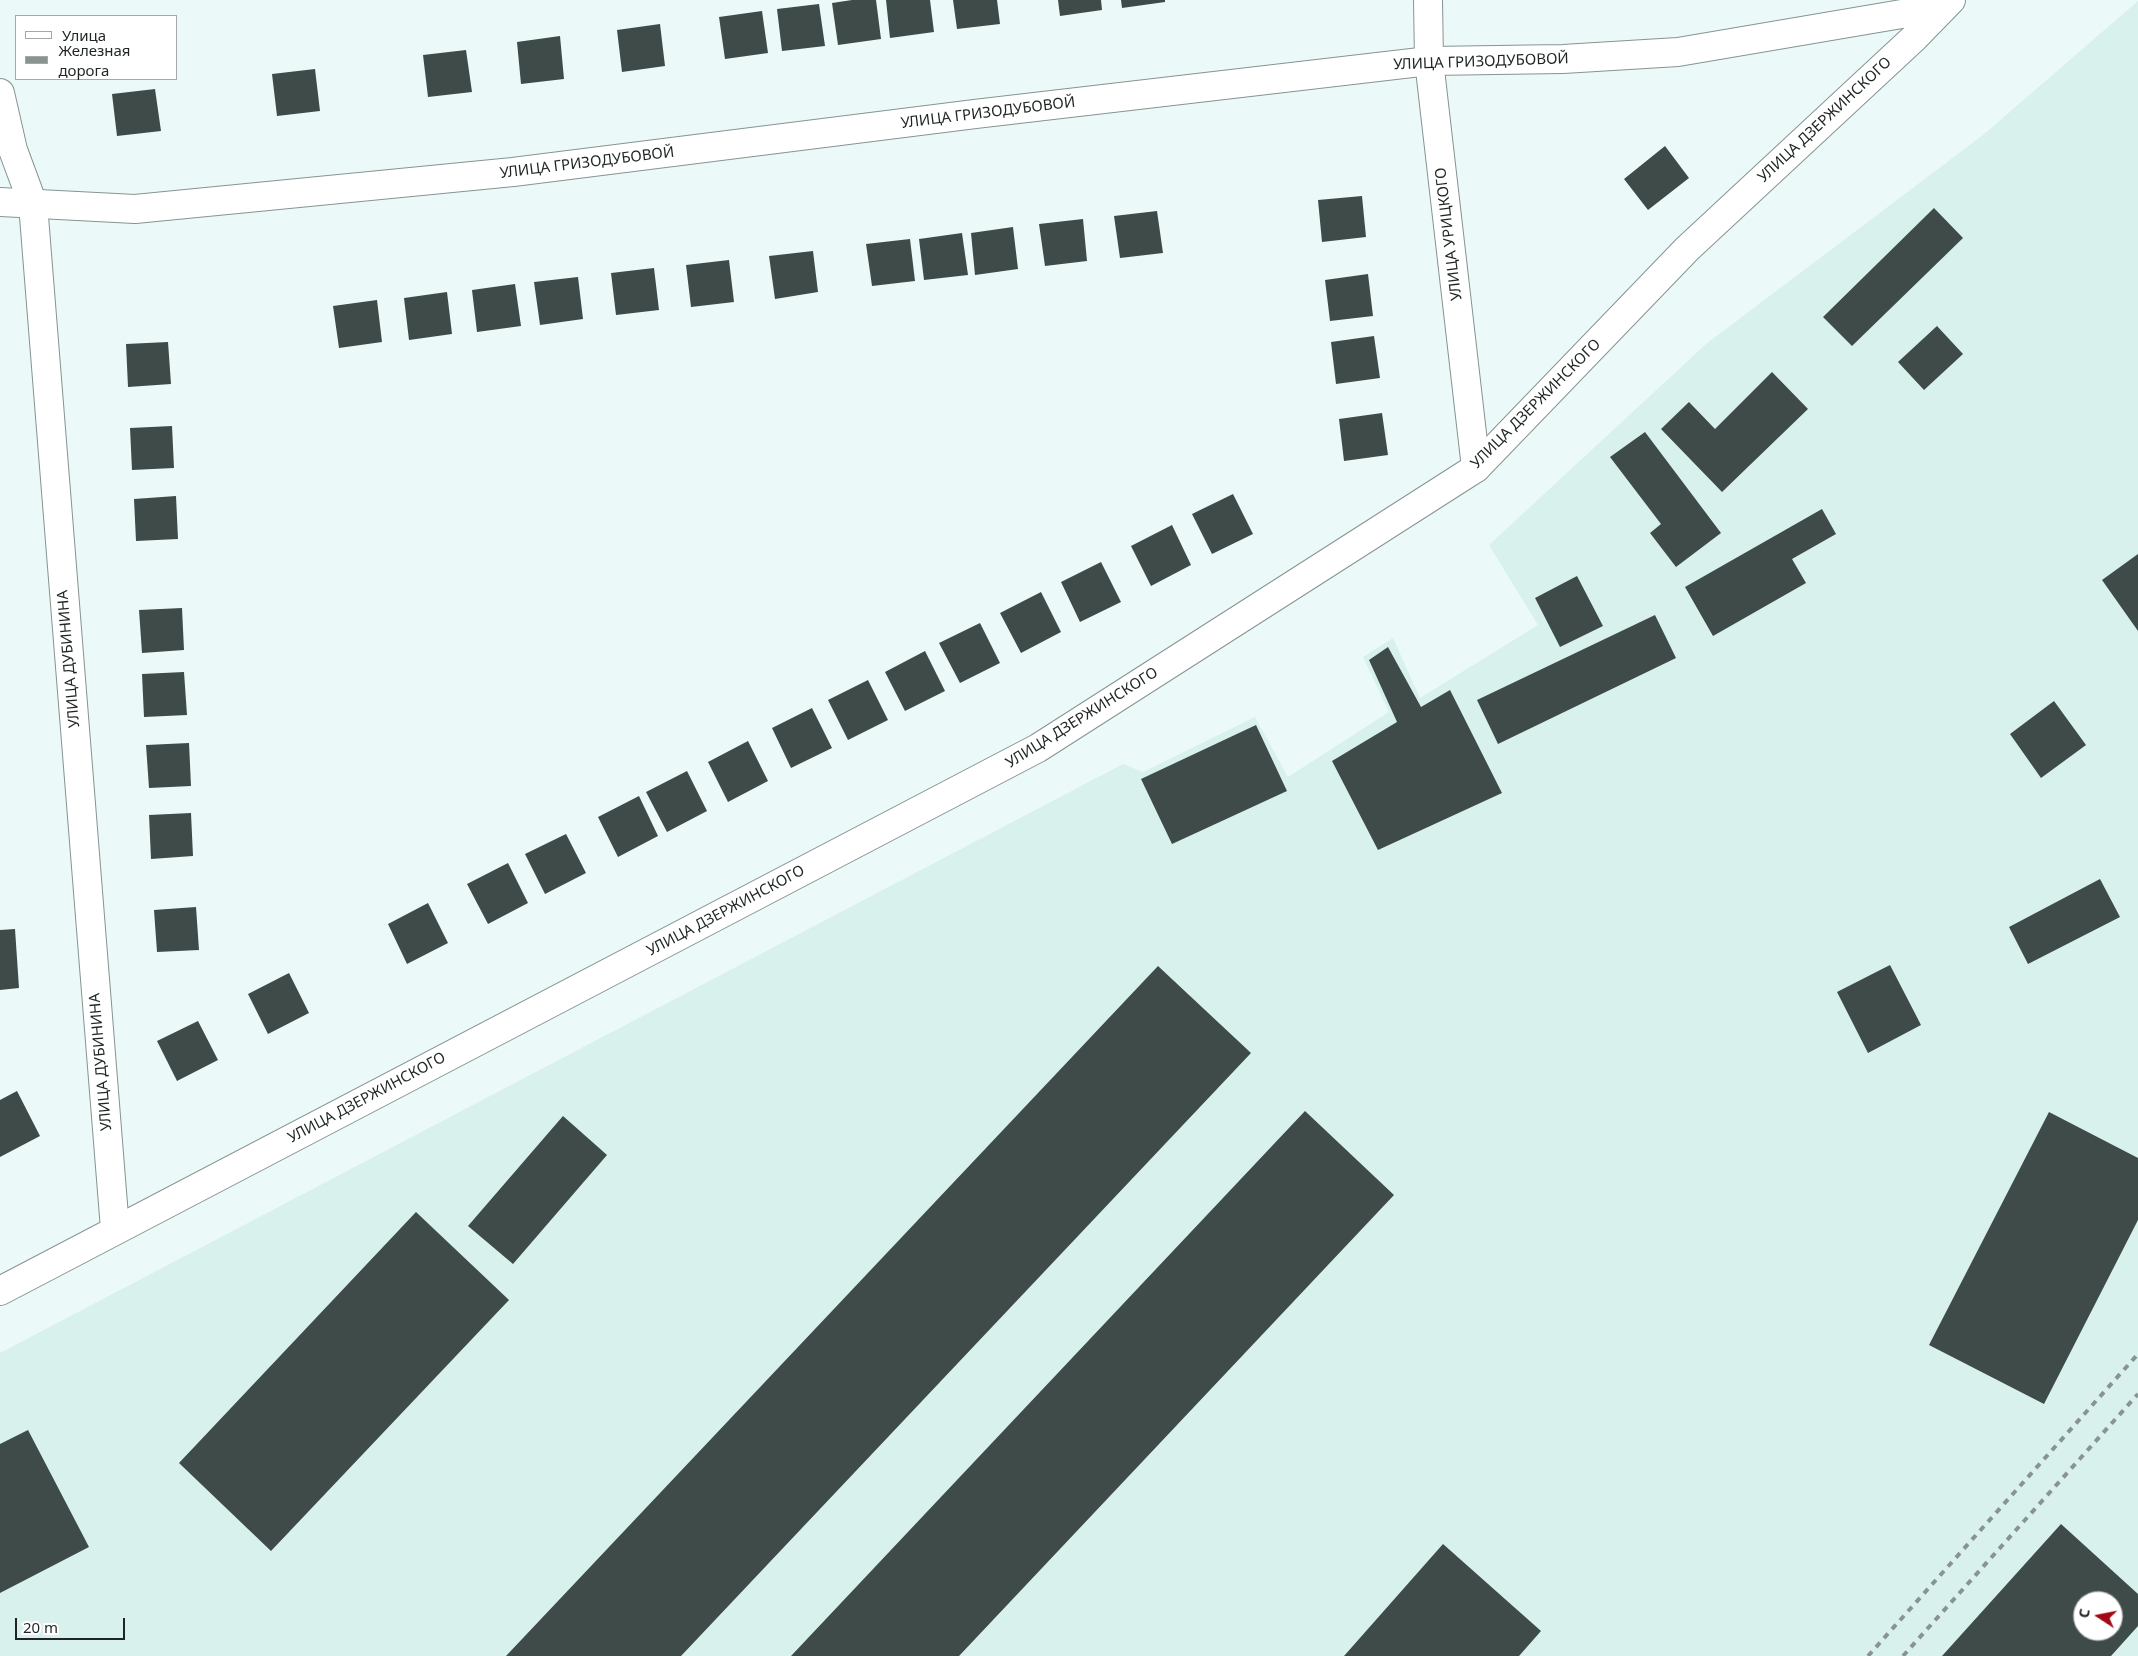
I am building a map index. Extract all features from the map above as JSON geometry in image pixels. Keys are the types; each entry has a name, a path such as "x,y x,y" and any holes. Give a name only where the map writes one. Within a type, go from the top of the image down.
{"street":[{"name":"УЛИЦА УРИЦКОГО","path":"1428,0 1429,61 1476,468"},
{"name":"УЛИЦА ГРИЗОДУБОВОЙ","path":"0,202 135,209 513,172 975,114 1429,61 1563,59 1678,52 1947,3"},
{"name":"УЛИЦА ДЗЕРЖИНСКОГО","path":"0,1291 115,1229 1038,748 1476,468 1687,249 1914,38 1947,3"},
{"name":"УЛИЦА ДУБИНИНА","path":"0,93 13,150 33,204 115,1229"}],"shaded area":[{"path":"2138,1 2138,1656 0,1656 0,1353 1123,764 1143,772 1255,717 1288,777 1389,712 1363,657 1393,638 1420,698 1538,625 1489,545 1706,344 1983,135"}],"building":[{"path":"852,0 876,0 881,39 838,45 832,3"},
{"path":"886,0 930,0 934,32 890,38"},
{"path":"953,0 997,0 1000,24 957,29"},
{"path":"1058,0 1101,0 1102,10 1060,16"},
{"path":"1121,0 1165,0 1165,2 1122,8"},
{"path":"819,4 825,46 782,51 777,9"},
{"path":"762,11 768,53 725,59 719,17"},
{"path":"660,24 665,66 622,72 617,30"},
{"path":"560,36 564,79 521,84 517,42"},
{"path":"466,50 472,92 428,97 423,55"},
{"path":"315,69 320,111 277,116 272,74"},
{"path":"155,89 161,131 117,136 112,94"},
{"path":"1665,146 1689,178 1648,210 1624,179"},
{"path":"1362,196 1366,237 1322,242 1318,200"},
{"path":"1934,208 1963,238 1852,346 1823,317"},
{"path":"1157,211 1163,253 1120,258 1114,216"},
{"path":"1083,219 1087,261 1045,266 1039,224"},
{"path":"1013,227 1018,269 975,275 971,233"},
{"path":"962,233 968,275 924,280 919,239"},
{"path":"910,239 915,281 872,286 866,244"},
{"path":"813,251 818,292 775,299 769,256"},
{"path":"729,260 734,302 691,307 686,265"},
{"path":"654,268 659,310 616,315 611,273"},
{"path":"1368,274 1373,316 1330,321 1325,280"},
{"path":"578,277 583,319 540,325 534,282"},
{"path":"515,284 521,326 477,332 472,290"},
{"path":"447,292 452,334 409,340 404,298"},
{"path":"377,300 382,342 339,348 333,306"},
{"path":"1937,326 1963,354 1924,390 1898,362"},
{"path":"1374,336 1380,378 1336,384 1331,342"},
{"path":"168,342 171,384 128,387 126,344"},
{"path":"1772,372 1808,409 1722,492 1661,429 1689,402 1715,429"},
{"path":"1382,413 1388,455 1344,461 1339,419"},
{"path":"172,426 174,468 132,470 130,428"},
{"path":"1645,432 1721,533 1676,567 1650,533 1661,524 1610,457"},
{"path":"1233,494 1253,534 1212,554 1192,514"},
{"path":"176,496 178,539 136,541 134,499"},
{"path":"1822,509 1836,534 1792,559 1806,583 1713,636 1685,587"},
{"path":"1172,525 1191,565 1151,586 1131,546"},
{"path":"2138,554 2138,631 2102,580"},
{"path":"1101,562 1121,602 1080,622 1061,582"},
{"path":"1577,576 1603,626 1560,647 1535,598"},
{"path":"1041,592 1061,632 1021,653 1000,613"},
{"path":"182,608 184,650 142,653 139,610"},
{"path":"1655,615 1676,658 1498,744 1477,700"},
{"path":"980,623 1000,663 960,683 939,643"},
{"path":"1388,647 1421,707 1450,690 1502,793 1378,850 1332,761 1397,722 1369,660"},
{"path":"925,651 945,691 905,711 885,672"},
{"path":"184,672 187,715 144,717 142,674"},
{"path":"868,680 888,720 848,740 828,700"},
{"path":"2054,701 2086,745 2041,778 2010,734"},
{"path":"812,708 832,748 791,768 772,728"},
{"path":"1256,725 1287,791 1172,844 1141,779"},
{"path":"748,741 768,781 728,802 708,762"},
{"path":"189,743 191,786 149,788 146,745"},
{"path":"687,771 707,811 667,832 646,792"},
{"path":"639,796 658,836 618,857 598,817"},
{"path":"191,813 193,856 151,859 149,815"},
{"path":"566,834 586,873 545,894 525,854"},
{"path":"508,863 528,903 488,924 467,884"},
{"path":"2100,879 2120,917 2028,964 2009,927"},
{"path":"428,903 448,943 407,964 388,924"},
{"path":"196,907 199,950 157,952 154,910"},
{"path":"15,929 19,988 0,990 0,930"},
{"path":"1890,965 1921,1025 1868,1053 1837,992"},
{"path":"1158,966 1251,1053 681,1656 506,1656"},
{"path":"289,973 309,1013 268,1034 248,994"},
{"path":"198,1021 218,1060 177,1081 157,1041"},
{"path":"17,1091 40,1136 0,1157 0,1100"},
{"path":"1305,1111 1394,1195 959,1656 791,1656"},
{"path":"2049,1112 2138,1158 2138,1220 2044,1404 1929,1345"},
{"path":"563,1116 607,1155 513,1264 468,1226"},
{"path":"416,1212 509,1300 271,1551 179,1463"},
{"path":"28,1430 89,1547 0,1593 0,1444"},
{"path":"2061,1524 2138,1594 2138,1626 2111,1656 1942,1656"},
{"path":"1443,1544 1541,1631 1519,1656 1344,1656"}],"railway":[{"path":"1868,1656 2138,1354"},
{"path":"1903,1656 2138,1394"}]}
